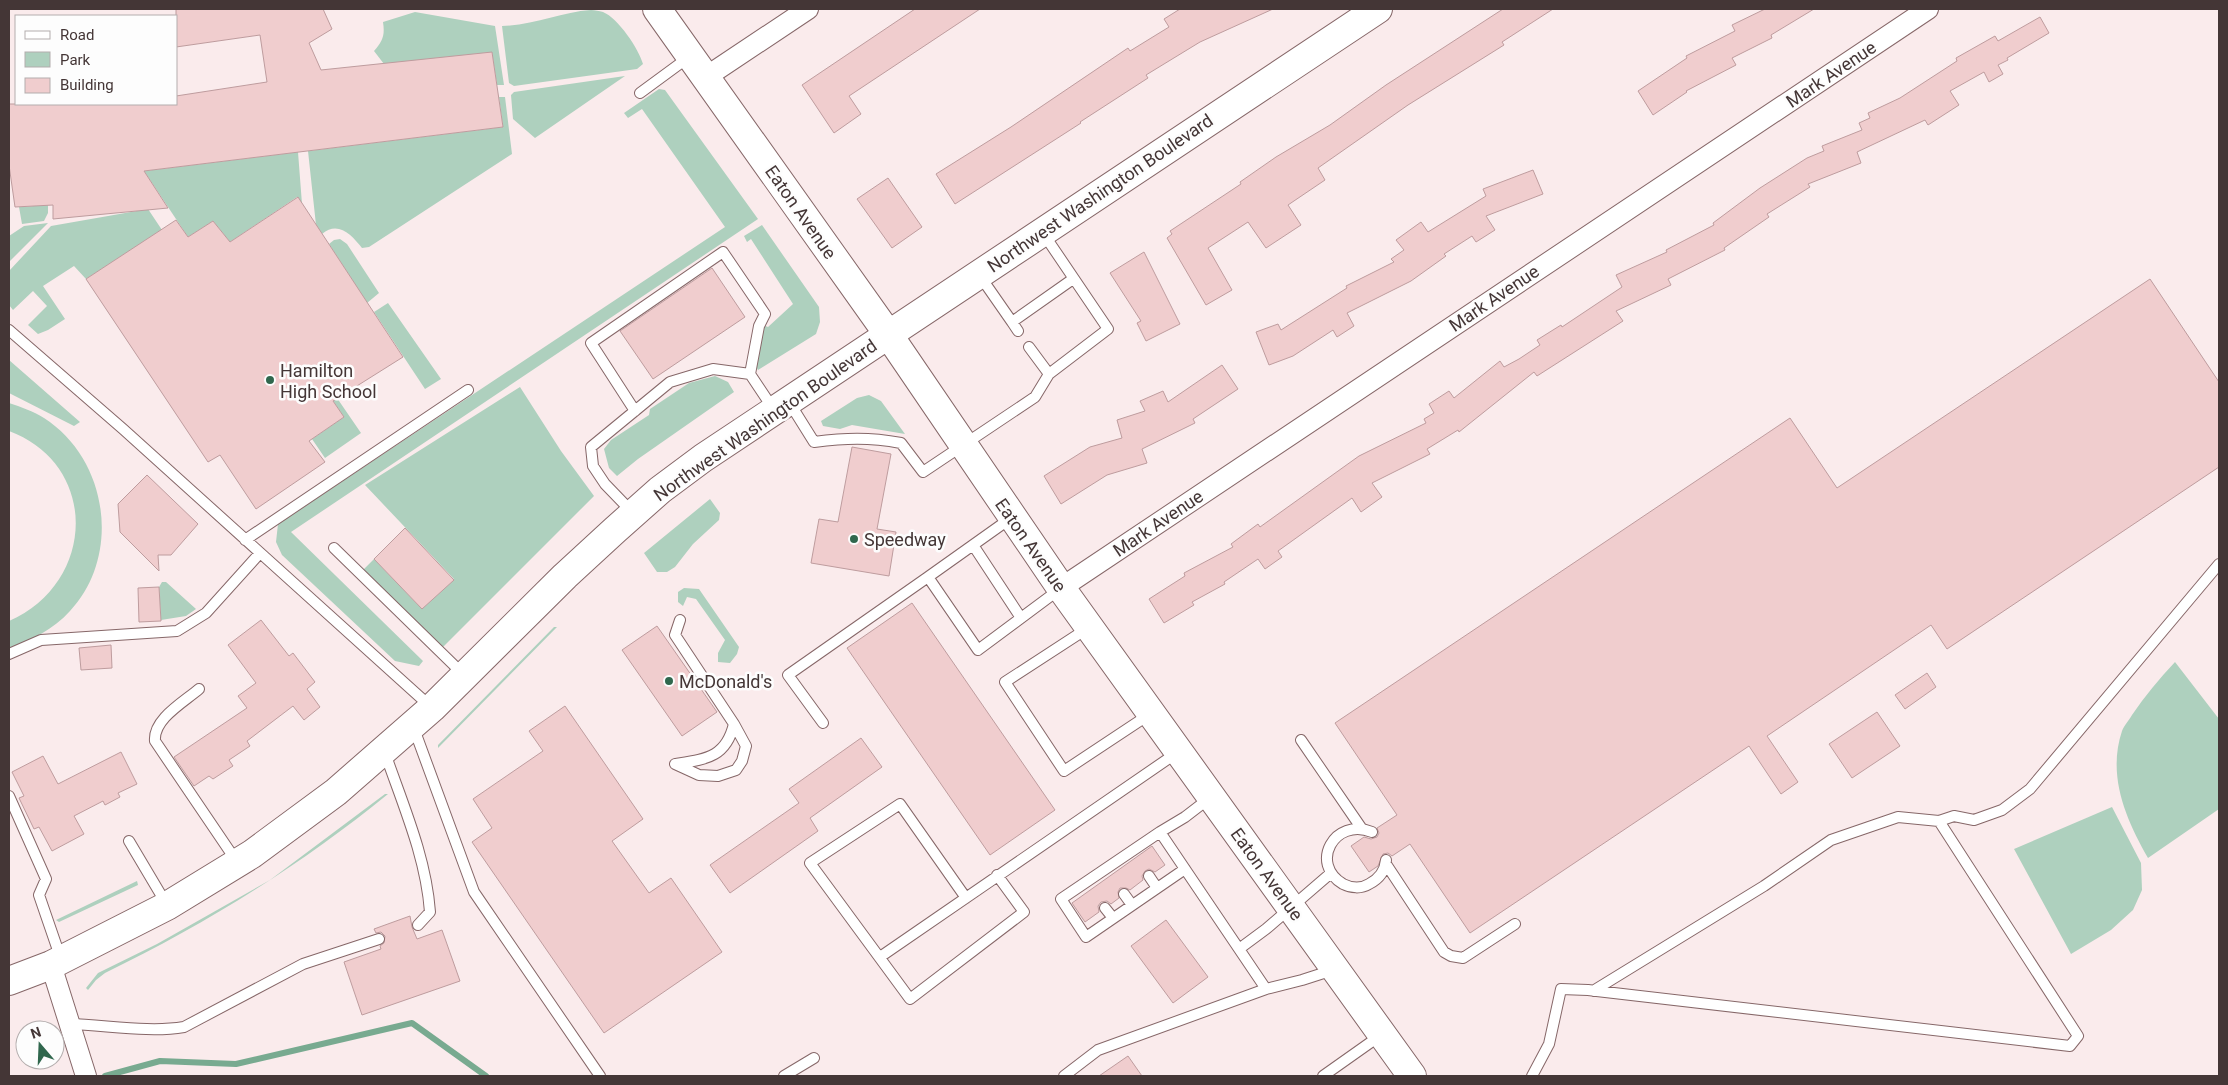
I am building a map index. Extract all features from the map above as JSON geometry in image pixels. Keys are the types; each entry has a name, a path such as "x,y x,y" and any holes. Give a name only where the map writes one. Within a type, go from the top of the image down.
{"main road":[{"name":"Eaton Avenue","path":"657,9 888,334 1088,627 1382,1034 1405,1074"},
{"name":"Northwest Washington Boulevard","path":"9,981 56,962 167,906 238,863 336,792 422,717 565,576 660,490 704,458 888,334 1378,9"}],"street":[{"path":"699,66 808,9"},
{"name":"Mark Avenue","path":"1061,588 1928,9"},
{"path":"56,962 70,1024 86,1076"}],"lane":[{"path":"640,93 699,66"},
{"path":"634,513 605,484 593,466 591,447 670,382 713,369 750,374 814,442 848,438 875,438 901,443 923,472 962,444 1035,397 1049,374 1108,329 1042,232"},
{"path":"637,410 591,343 723,252 765,314 758,326 750,374"},
{"path":"979,274 1015,327 1073,279"},
{"path":"9,330 260,553 422,717 474,892 600,1076"},
{"path":"1029,347 1049,374"},
{"path":"245,540 468,390"},
{"path":"823,723 788,675 1012,517"},
{"path":"973,545 1021,618"},
{"path":"334,548 464,676"},
{"path":"9,654 41,640 177,631 206,613 260,553"},
{"path":"1594,991 1764,886 1831,840 1898,817 1939,821 1954,816 1974,820 2002,810 2030,789 2219,564"},
{"path":"928,577 978,650 1061,588"},
{"path":"680,620 675,635 734,724 746,746 742,761 736,770 718,776 699,775 675,764 699,760 716,754 730,740 734,724"},
{"path":"1088,627 1005,682 1064,771 1151,714"},
{"path":"199,689 163,719 154,734 155,741 181,783 238,863"},
{"path":"1301,740 1367,830 1352,829 1335,837 1327,855 1331,873 1342,883 1357,888 1366,886 1375,881 1382,873 1386,862 1444,952 1451,956 1463,958 1515,924"},
{"path":"384,750 428,885 430,912 418,925"},
{"path":"880,957 1179,752"},
{"path":"9,796 46,879 39,895 56,962"},
{"path":"1185,869 1086,937 1061,900 1109,872 1160,832 1185,817 1211,797"},
{"path":"966,898 900,804 810,863 910,999 1024,912 997,875"},
{"path":"1532,1076 1549,1044 1561,989 1594,991 2070,1046 2078,1036 1939,821"},
{"path":"1160,832 1266,989"},
{"path":"128,841 167,906"},
{"path":"1239,949 1291,908 1331,873"},
{"path":"1149,876 1158,888"},
{"path":"1124,894 1132,905"},
{"path":"1105,908 1113,918"},
{"path":"70,1024 164,1030 184,1027 303,964 379,939"},
{"path":"1064,1076 1098,1050 1266,989 1335,969"},
{"path":"1323,1076 1382,1034"},
{"path":"784,1076 814,1058"}],"green space":[{"path":"591,10 609,15 621,27 633,43 643,64 637,69 514,86 509,83 502,26"},
{"path":"415,12 495,26 504,85 497,85 492,53 384,64 374,51 383,38 383,22"},
{"path":"625,76 535,138 513,119 511,95 514,92"},
{"path":"659,89 665,90 758,219 291,532 423,661 419,666 395,661 282,555 276,542 278,524 725,227 642,109 628,118 624,113"},
{"path":"499,97 505,97 512,154 369,247 362,248 354,238 339,229 334,228 322,234 316,225 308,151 503,127"},
{"path":"298,152 302,204 297,197 230,242 213,221 188,237 144,171"},
{"path":"48,205 48,213 44,221 22,224 19,207"},
{"path":"148,209 162,230 86,279 74,266 43,286 65,319 38,334 28,325 47,306 33,291 13,310 9,305 9,271 51,226"},
{"path":"48,223 9,262 9,236 24,226"},
{"path":"762,225 819,307 820,322 816,334 758,370 754,363 763,325 768,327 793,304 751,239 747,242 744,236"},
{"path":"340,239 347,244 379,293 367,303 329,244 334,240"},
{"path":"388,303 441,379 425,389 374,312"},
{"path":"9,360 80,422 74,426 9,393"},
{"path":"715,376 728,382 734,392 638,459 617,476 609,468 604,449 611,440 649,415 650,409 689,383"},
{"path":"520,387 561,451 594,496 439,651 360,573 374,559 422,609 454,579 365,485"},
{"path":"869,395 881,401 905,434 852,425 840,429 823,426 821,421 857,398"},
{"path":"337,398 361,433 325,458 312,439 344,417 333,401"},
{"path":"9,403 44,418 66,436 82,458 94,482 100,509 102,536 97,563 86,588 70,611 49,629 9,649 9,621 38,603 58,580 71,553 76,524 72,496 60,470 39,447 9,431"},
{"path":"710,499 720,513 719,520 693,544 675,567 667,572 657,572 644,553"},
{"path":"162,582 166,582 196,609 186,616 161,620 159,587"},
{"path":"684,588 699,589 739,647 737,654 730,663 718,662 718,653 725,640 696,599 687,597 683,606 678,602 678,592"},
{"path":"554,627 557,627 438,748 438,745"},
{"path":"2175,662 2219,719 2219,809 2148,858 2126,813 2121,797 2118,781 2118,748 2125,725 2147,694"},
{"path":"385,794 388,794 321,845 271,879"},
{"path":"2112,807 2141,863 2142,890 2133,910 2111,930 2071,954 2014,849"},
{"path":"137,881 138,885 59,922 56,920"},
{"path":"269,881 216,914 105,973 88,990 86,988 98,973 157,944"}],"building":[{"path":"176,9 323,9 332,29 309,43 321,70 492,52 503,127 144,171 168,208 53,219 53,205 15,207 9,165 9,104 178,105 178,96 267,82 260,35 178,47 178,15 176,15"},
{"path":"915,9 980,9 849,96 861,114 834,133 802,85"},
{"path":"1180,9 1273,9 1200,42 1146,75 1148,78 955,204 936,174 1011,127 1128,48 1130,51 1169,27 1164,19"},
{"path":"1503,9 1553,9 1502,42 1504,45 1408,105 1318,168 1325,180 1288,205 1301,225 1266,248 1248,222 1208,248 1232,290 1206,305 1167,238 1172,234 1170,231 1241,184 1240,182 1276,157 1330,125 1386,85"},
{"path":"1765,9 1814,9 1771,35 1772,38 1732,58 1736,65 1686,91 1653,115 1638,91 1687,58 1686,56 1735,31 1732,25"},
{"path":"2040,17 2049,33 1998,65 2003,74 1989,82 1984,72 1950,91 1959,105 1928,125 1925,120 1857,152 1861,163 1808,184 1810,187 1767,214 1769,217 1724,248 1725,250 1668,279 1671,285 1616,311 1623,321 1537,376 1534,372 1459,432 1458,430 1427,449 1430,454 1372,483 1382,497 1361,512 1352,498 1278,551 1282,557 1265,569 1258,559 1224,582 1225,584 1192,602 1194,605 1164,623 1149,599 1185,576 1184,573 1233,547 1231,544 1258,524 1260,527 1359,456 1426,423 1424,419 1434,413 1429,404 1449,391 1454,398 1500,361 1504,367 1540,345 1537,340 1561,325 1562,327 1622,287 1616,275 1667,252 1666,250 1714,225 1713,223 1760,188 1807,158 1824,151 1822,146 1862,130 1859,123 1870,118 1868,113 1900,98 1957,61 1956,58 1995,36 1998,41"},
{"path":"1533,170 1543,194 1486,216 1495,230 1476,242 1472,236 1444,254 1446,256 1411,281 1347,313 1354,326 1337,337 1333,330 1293,356 1269,365 1256,332 1278,324 1281,330 1347,288 1346,286 1394,262 1391,259 1404,250 1396,240 1421,222 1428,232 1486,196 1483,189"},
{"path":"888,178 922,227 892,248 857,199"},
{"path":"298,197 403,357 333,401 344,417 309,441 325,462 256,509 220,455 208,462 86,279 176,220 188,237 213,221 230,242"},
{"path":"1144,252 1180,324 1146,341 1137,323 1141,321 1110,273"},
{"path":"712,268 745,317 653,379 620,331"},
{"path":"2150,279 2219,382 2219,467 1947,649 1931,625 1767,736 1798,782 1781,794 1749,746 1470,933 1410,844 1392,856 1388,853 1383,854 1378,866 1369,872 1351,846 1364,837 1371,839 1377,837 1379,833 1377,828 1397,815 1335,723 1790,418 1837,488"},
{"path":"1222,365 1238,389 1193,419 1195,423 1142,449 1147,463 1107,475 1061,504 1044,476 1090,447 1122,438 1117,420 1145,411 1140,401 1163,391 1168,402"},
{"path":"852,447 891,454 877,529 896,532 889,576 811,563 819,519 838,522"},
{"path":"147,475 198,524 171,555 158,555 159,571 120,532 118,504"},
{"path":"405,528 454,580 422,609 374,559"},
{"path":"159,587 161,621 139,622 138,588"},
{"path":"912,603 1055,810 990,855 847,648"},
{"path":"261,620 289,656 293,653 315,682 307,689 320,707 304,720 293,706 247,741 250,746 229,760 233,766 213,779 209,776 194,786 174,757 247,708 238,696 256,683 228,645"},
{"name":"McDonald's","path":"657,626 717,712 682,736 622,650"},
{"path":"111,645 112,668 81,670 79,648"},
{"path":"1927,673 1936,687 1905,709 1895,695"},
{"path":"565,706 643,819 612,841 649,893 671,878 722,952 604,1033 472,842 492,828 473,799 543,751 529,731"},
{"path":"1877,712 1900,746 1852,778 1829,744"},
{"path":"861,738 882,767 810,818 818,831 730,893 710,865 799,803 789,789"},
{"path":"121,752 137,784 118,793 120,797 105,805 103,801 74,816 84,834 52,851 39,827 34,829 19,798 24,796 12,772 43,756 58,784"},
{"path":"1152,846 1165,865 1155,872 1149,869 1145,871 1142,876 1143,880 1130,890 1120,888 1118,892 1119,898 1111,904 1107,901 1101,902 1098,906 1099,912 1085,922 1072,903"},
{"path":"410,916 417,939 442,930 460,981 362,1015 344,962 381,949 380,946 384,943 385,936 381,932 376,933 374,929"},
{"path":"1166,920 1208,977 1173,1003 1131,946"},
{"path":"1128,1056 1142,1076 1099,1076"}],"waterway":[{"path":"105,1076 160,1061 236,1064 412,1023 486,1076"}],"place":[{"name":"Hamilton High School","path":"270,380"},
{"name":"Speedway","path":"854,539"},
{"name":"McDonald's","path":"669,681"}]}
